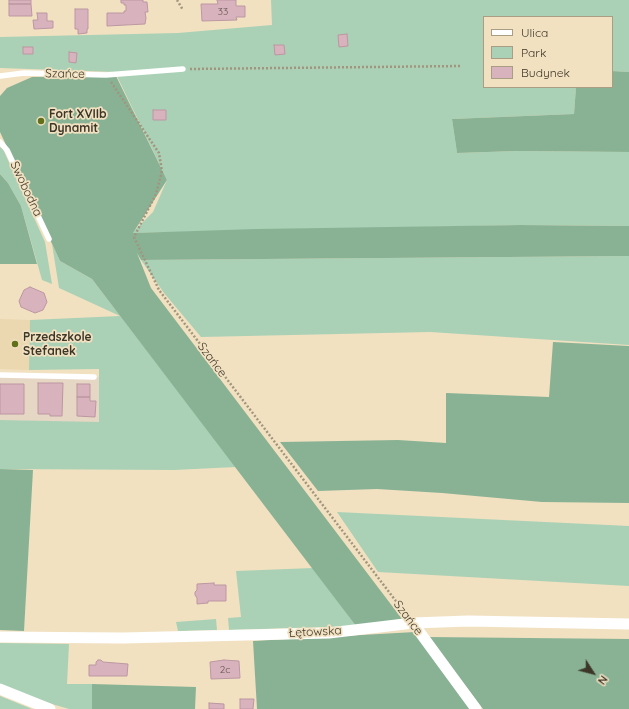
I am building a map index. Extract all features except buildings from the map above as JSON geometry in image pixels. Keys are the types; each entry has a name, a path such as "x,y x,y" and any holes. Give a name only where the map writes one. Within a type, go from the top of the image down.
{"street":[{"name":"Łętowska","path":"0,637 122,638 330,633 413,623 468,621 629,624"},
{"name":"Szańce","path":"413,623 476,709"},
{"path":"0,689 50,709"}],"lane":[{"path":"106,75 183,69"},
{"name":"Szańce","path":"0,76 24,72 106,75"},
{"name":"Swobodna","path":"0,142 8,150 49,239"},
{"path":"0,375 94,376"}],"path":[{"path":"177,0 183,10"},
{"path":"183,69 462,66"},
{"name":"Szańce","path":"106,75 159,153 162,171 156,194 134,237 159,290 413,623"}],"shaded area":[{"name":"Przedszkole Stefanek","path":"0,319 30,320 29,370 0,369"},
{"path":"0,377 99,377 99,423 0,420"}],"green space":[{"path":"271,0 629,0 629,72 613,71 613,16 483,16 483,88 576,88 574,114 452,119 457,153 517,151 629,152 629,226 521,225 132,233 153,212 167,180 115,72 0,68 0,37 178,33 272,25"},
{"path":"613,71 629,72 629,152 517,151 457,153 452,119 574,114 576,88 613,88"},
{"path":"116,76 167,180 133,233 256,229 521,225 629,226 629,256 141,260 137,253 151,288 402,619 356,626 92,279 60,261 0,132 0,96 7,88 32,77"},
{"path":"0,147 3,149 45,242 52,284 42,280 21,206 8,183 0,174"},
{"path":"0,174 8,183 21,206 37,264 0,264"},
{"path":"52,244 60,261 92,279 236,467 174,470 0,469 0,420 99,422 99,369 29,370 30,320 120,316 59,288"},
{"path":"629,256 629,345 430,332 201,337 164,293 141,260"},
{"path":"553,342 629,346 629,503 542,502 377,489 318,491 280,442 398,440 446,443 446,393 549,397"},
{"path":"0,469 33,470 24,631 0,630"},
{"path":"337,512 629,526 629,586 378,572"},
{"path":"313,568 356,626 229,630 228,618 241,617 236,571"},
{"path":"216,619 217,630 178,631 176,622"},
{"path":"415,632 470,709 257,709 253,641"},
{"path":"428,637 629,639 629,709 483,709"},
{"path":"0,643 69,644 67,684 92,684 92,709 69,709 35,699 0,684"},
{"path":"92,684 196,687 195,709 92,709"},
{"path":"0,696 32,709 0,709"}],"place":[{"name":"Fort XVIIb Dynamit","path":"41,121"},
{"name":"Przedszkole Stefanek","path":"15,344"}]}
